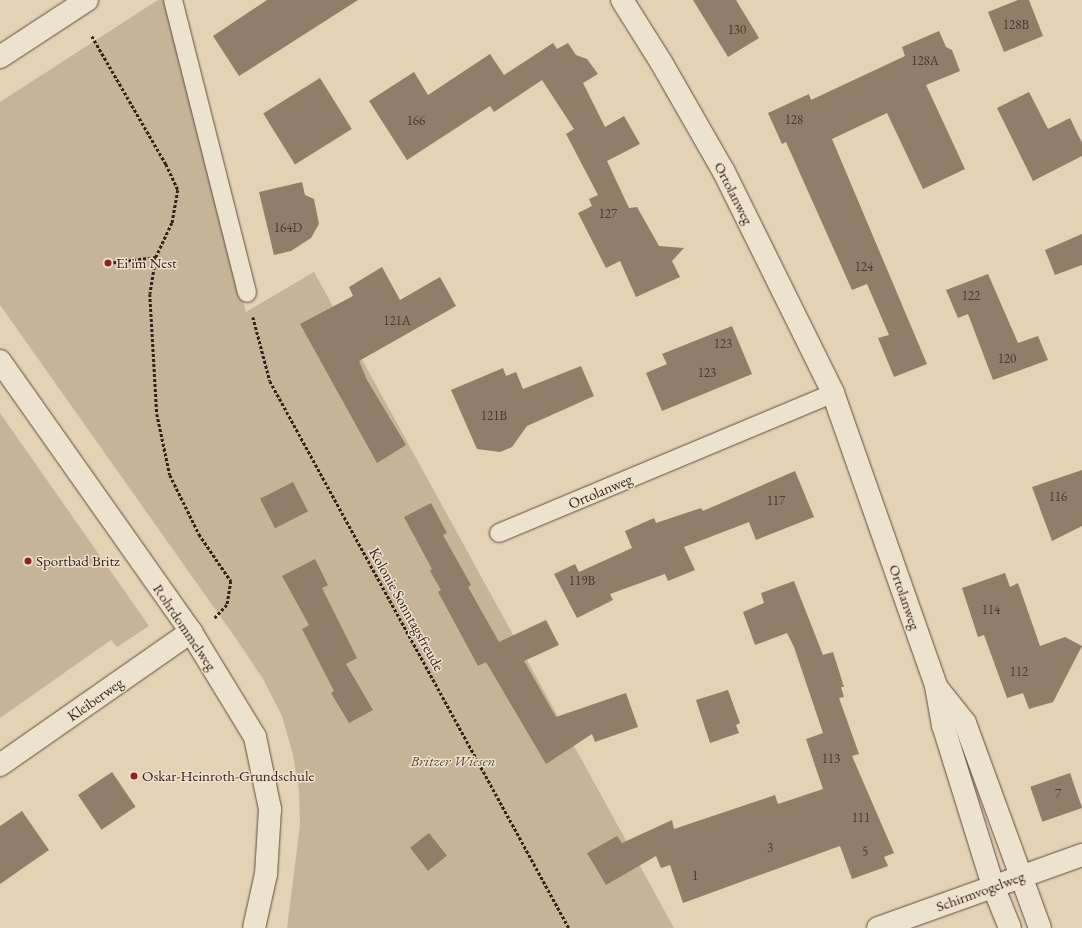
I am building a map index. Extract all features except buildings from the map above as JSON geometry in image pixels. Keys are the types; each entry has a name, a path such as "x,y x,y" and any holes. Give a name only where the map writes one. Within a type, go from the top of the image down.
{"street":[{"path":"0,57 87,0"},
{"name":"Ortolanweg","path":"622,0 661,62 724,172 833,393 936,686 943,725 994,886 1010,928"},
{"name":"Rohrdommelweg","path":"0,361 191,632 255,737 270,808 266,874 254,928"},
{"name":"Kleiberweg","path":"0,765 191,632"},
{"name":"Ortolanweg","path":"936,686 965,723 1040,928"},
{"name":"Schirmvogelweg","path":"878,928 1082,855"}],"lane":[{"path":"173,0 247,293"},
{"name":"Ortolanweg","path":"499,533 833,393"}],"path":[{"path":"92,36 166,164 178,190 172,223 156,257 150,294 151,336 158,414 170,475 199,534 231,581 227,605 205,628 191,632"},
{"path":"108,263 156,257"},
{"name":"Kolonie Sonntagsfreude","path":"247,293 270,381 568,928"}],"green space":[{"name":"Britzer Wiesen","path":"158,0 166,0 246,312 314,272 674,928 287,928 300,825 299,790 293,755 282,716 263,679 237,640 0,305 0,102"},
{"path":"0,413 149,626 117,647 111,640 0,718"}],"place":[{"name":"Ei im Nest","path":"108,263"},
{"name":"Sportbad Britz","path":"28,561"},
{"name":"Oskar-Heinroth-Grundschule","path":"134,776"}]}
